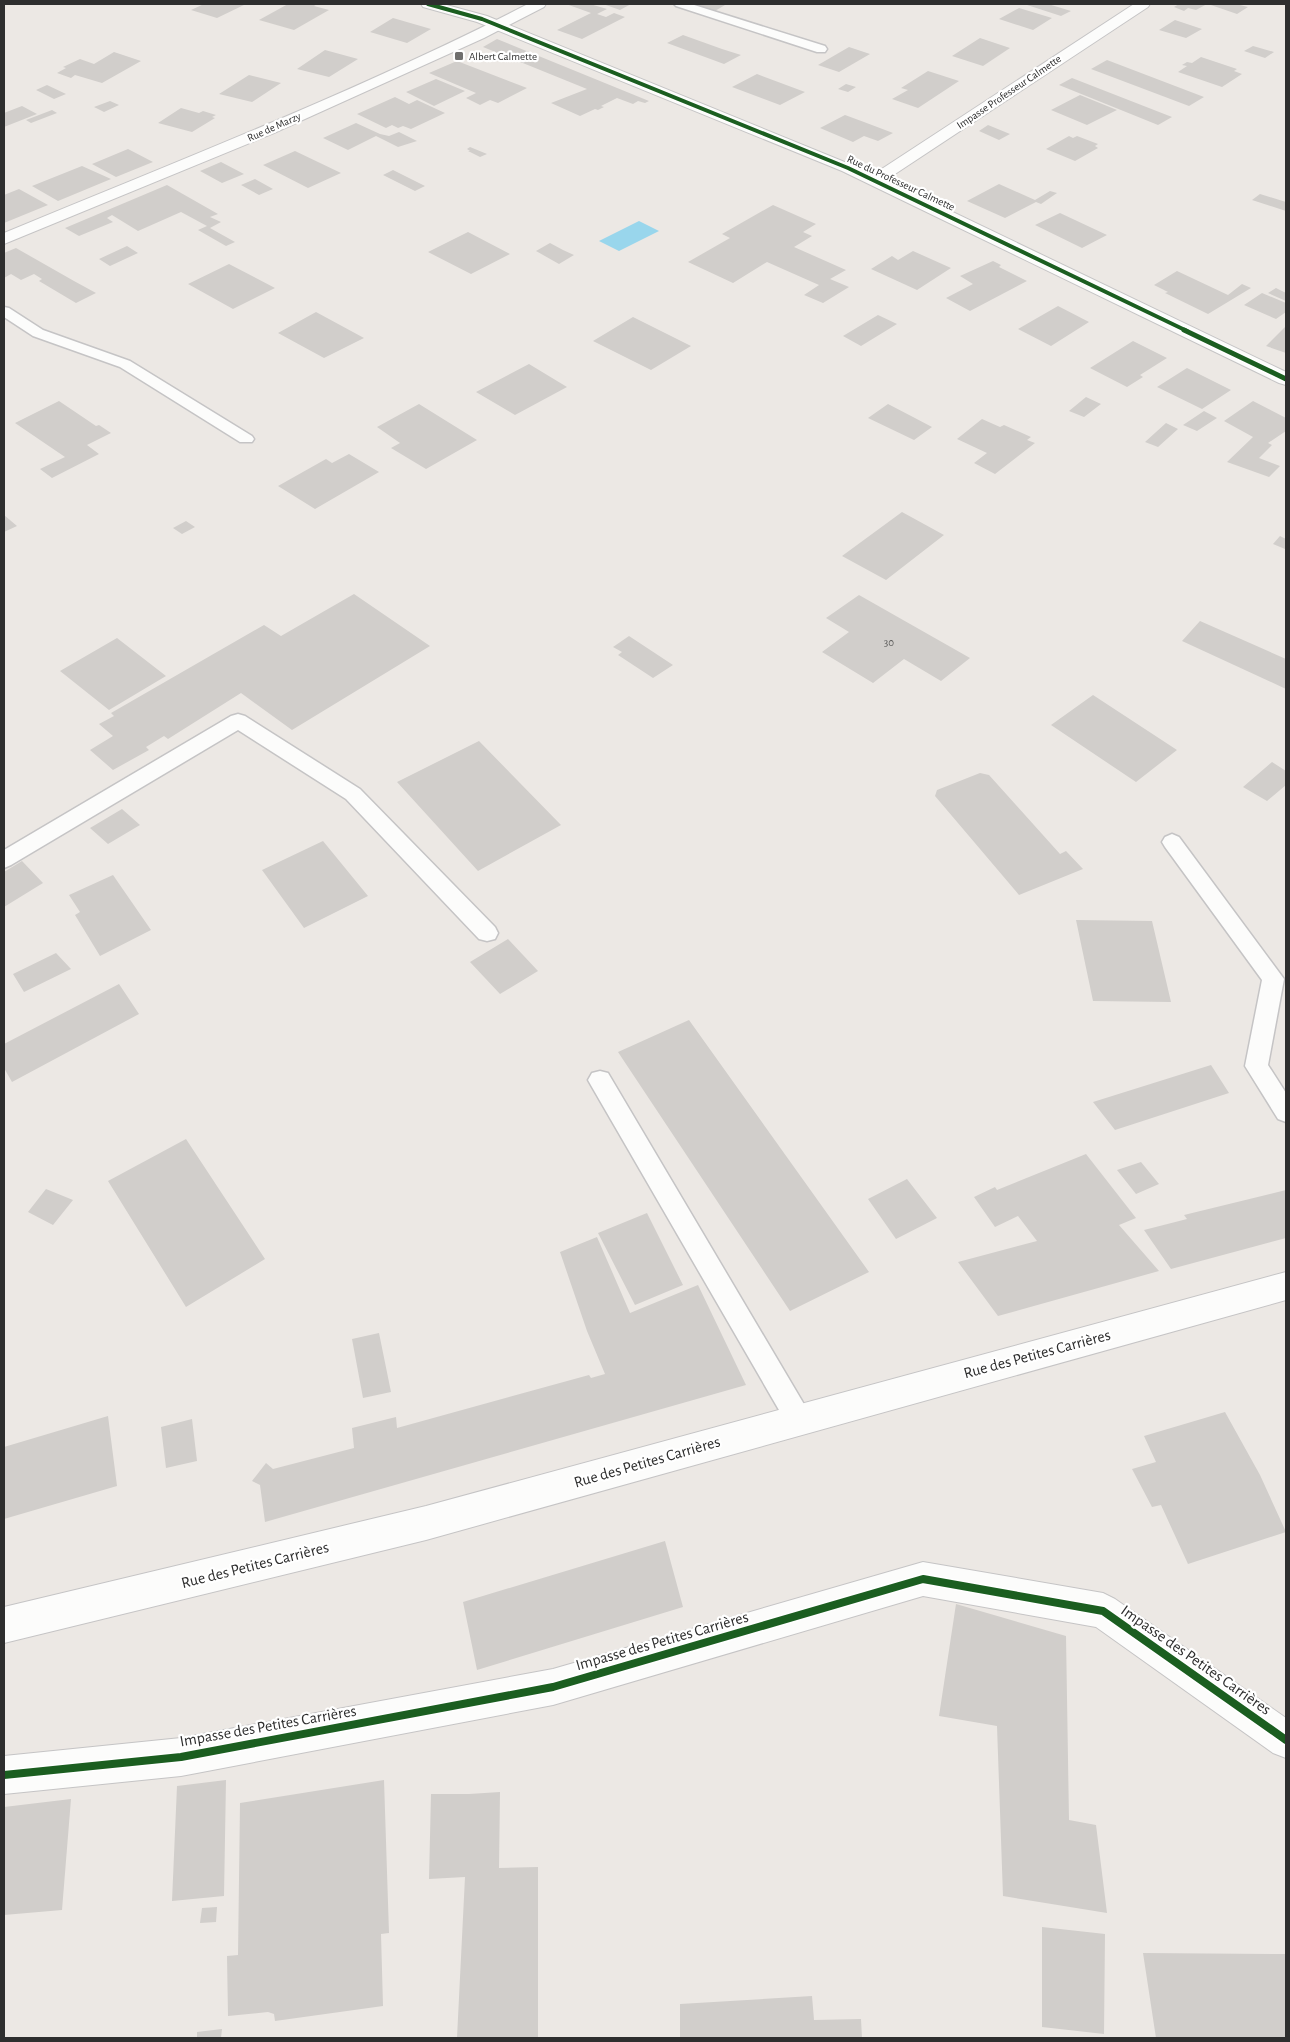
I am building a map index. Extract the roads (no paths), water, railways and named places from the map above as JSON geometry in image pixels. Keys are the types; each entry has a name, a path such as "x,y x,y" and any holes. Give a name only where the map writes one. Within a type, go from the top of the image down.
{"street":[{"name":"Rue du Professeur Calmette","path":"428,4 461,12 498,26 848,168 1286,379"},
{"name":"Rue de Marzy","path":"4,239 268,130 498,26 539,4"},
{"name":"Impasse Professeur Calmette","path":"874,181 1143,4"},
{"name":"Rue des Petites Carrières","path":"4,1625 426,1523 1286,1286"},
{"name":"Impasse des Petites Carrières","path":"4,1775 182,1757 553,1687 923,1579 1103,1611 1286,1740"}],"lane":[{"path":"680,4 821,49"},
{"path":"4,311 38,333 125,364 246,439"},
{"path":"4,860 238,721 353,794 486,932"},
{"path":"1172,842 1273,979 1256,1066 1286,1112"},
{"path":"600,1080 799,1420"}],"water":[{"path":"639,221 659,231 619,251 599,241"}],"place":[{"name":"Albert Calmette","path":"459,56"}]}
